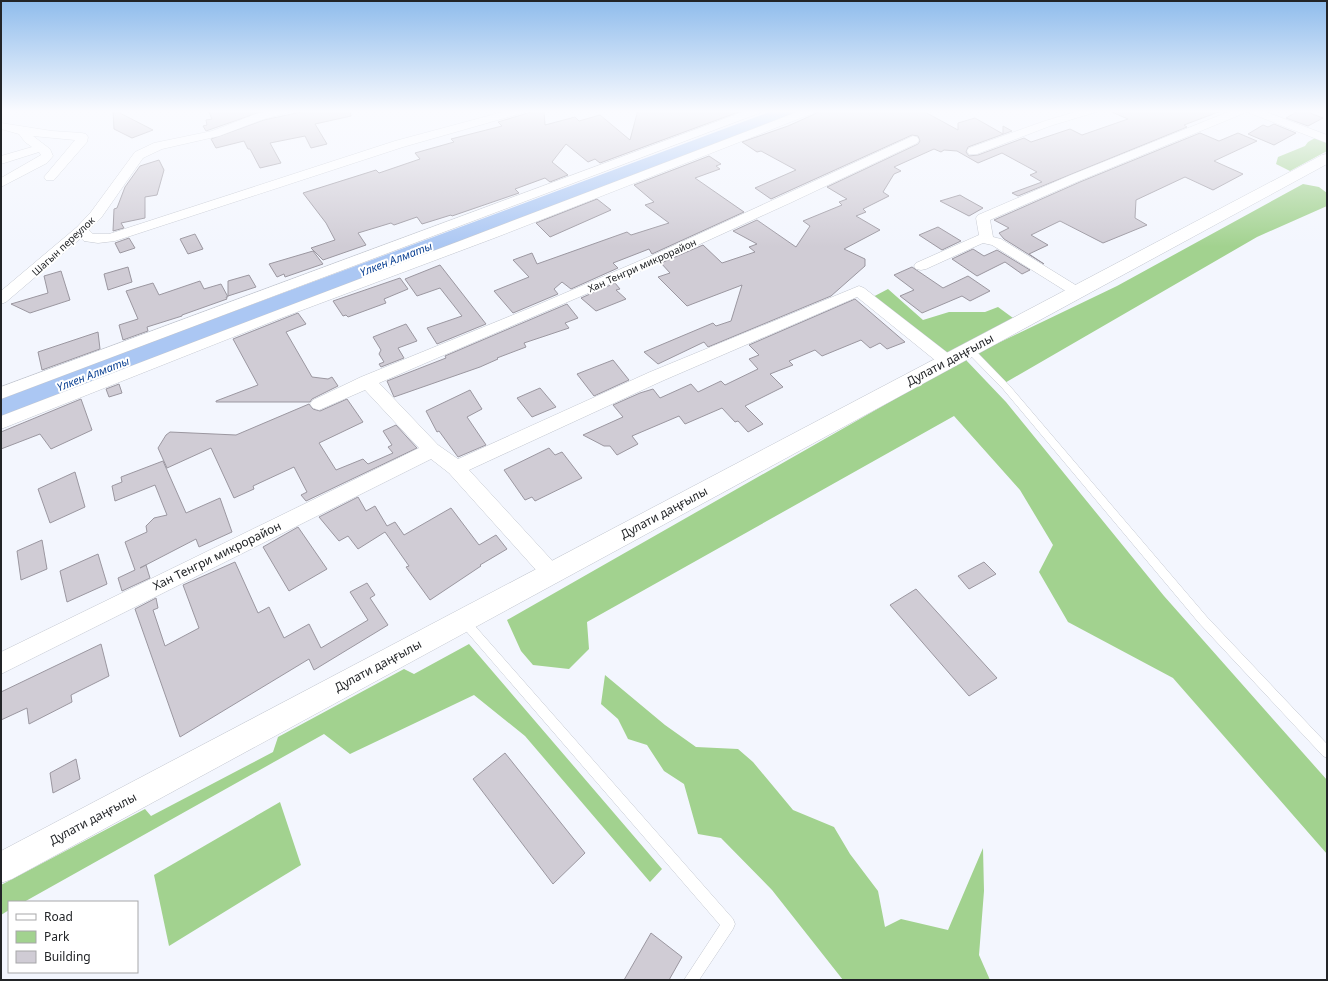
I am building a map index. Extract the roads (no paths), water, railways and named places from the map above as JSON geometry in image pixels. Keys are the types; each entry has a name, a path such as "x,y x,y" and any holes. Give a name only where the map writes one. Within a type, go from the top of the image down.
{"main road":[{"name":"Дулати даңғылы","path":"1,868 1327,158"}],"street":[{"path":"1,160 15,156"},
{"path":"1,183 43,160 46,156"},
{"path":"50,176 68,156"},
{"name":"Шагын переулок","path":"1,299 82,230 96,215 138,156"},
{"path":"82,230 89,238 98,239 116,236 363,156"},
{"path":"1,393 636,156"},
{"path":"1,423 248,326 694,156"},
{"name":"Хан Тенгри микрорайон","path":"319,404 367,381 570,297 717,233 880,156"},
{"path":"987,240 983,218 1129,156"},
{"path":"921,266 981,239 987,240 996,242 1077,292"},
{"path":"456,468 575,411 746,337 860,290 947,361"},
{"path":"367,381 432,450 456,468 551,573"},
{"name":"Хан Тенгри микрорайон","path":"1,663 432,450"}],"lane":[{"path":"970,349 1006,387 1203,620 1327,752"},
{"path":"463,620 728,924 691,980"}],"waterway":[{"name":"Үлкен Алматы","path":"1,409 671,156"}]}
